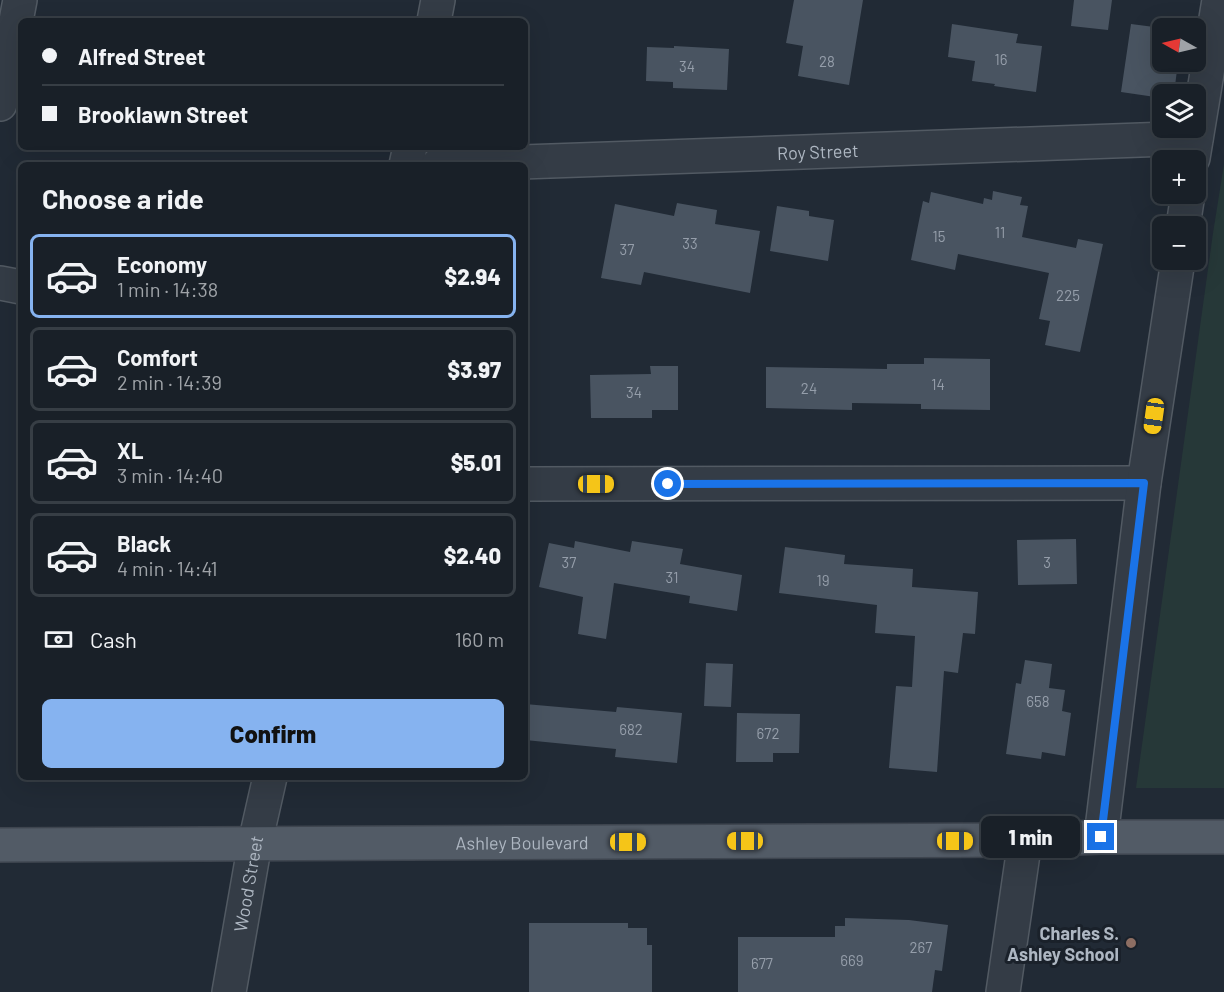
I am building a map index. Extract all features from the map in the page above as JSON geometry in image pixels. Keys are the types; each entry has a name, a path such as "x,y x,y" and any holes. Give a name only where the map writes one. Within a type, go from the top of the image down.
{"main road":[{"name":"Ashley Boulevard","path":"0,845 1224,837"}],"street":[{"path":"0,104 20,0"},
{"path":"435,18 438,0"},
{"path":"1194,149 1219,0"},
{"name":"Roy Street","path":"528,163 1194,149"},
{"path":"1101,837 1144,483 1176,270"},
{"path":"0,283 18,286"},
{"path":"528,484 1144,483"},
{"name":"Wood Street","path":"229,992 255,843 269,780"},
{"path":"1003,992 1025,840"}],"shaded area":[{"path":"1224,164 1224,788 1136,788 1213,233"}],"building":[{"path":"794,0 863,0 849,85 798,76 803,46 786,43"},
{"path":"1074,0 1112,0 1108,30 1071,26"},
{"path":"952,24 1018,34 1016,43 1042,46 1036,92 972,81 975,61 948,57"},
{"path":"1131,24 1152,27 1152,72 1177,72 1175,84 1152,84 1152,97 1121,92"},
{"path":"674,46 729,49 727,90 673,88 673,82 646,81 647,47 674,48"},
{"path":"993,191 1022,197 1020,205 1028,206 1022,237 1076,248 1078,239 1103,244 1080,352 1045,345 1050,321 1039,319 1049,273 958,254 955,270 911,260 923,201 929,203 931,192 983,204 984,198 992,200"},
{"path":"677,203 717,210 715,224 760,231 750,293 644,272 641,285 601,278 615,204 674,216"},
{"path":"777,206 809,211 809,216 834,220 828,261 770,251"},
{"path":"924,358 990,359 990,410 921,409 921,404 852,403 852,410 766,408 766,367 887,369 887,364 924,364"},
{"path":"650,366 678,366 678,410 652,410 652,418 591,418 590,375 651,374"},
{"path":"1076,539 1077,584 1018,585 1017,540"},
{"path":"575,541 630,552 632,541 683,549 680,564 742,575 737,611 689,603 690,596 614,583 606,639 578,634 583,597 539,587 549,543 574,548"},
{"path":"785,547 845,555 844,564 913,569 912,587 978,592 975,634 963,633 958,673 944,671 937,772 889,768 896,686 912,687 915,636 875,633 877,605 779,593"},
{"path":"1025,660 1052,664 1049,688 1065,690 1062,711 1071,713 1065,756 1042,752 1041,759 1006,754 1016,683 1021,684"},
{"path":"706,663 733,664 731,707 704,706"},
{"path":"528,704 616,712 617,707 682,713 677,763 615,757 616,749 528,740"},
{"path":"737,713 800,714 799,753 773,753 773,762 736,762"},
{"path":"845,918 909,920 948,925 942,971 935,970 932,992 738,992 738,937 835,937 835,926 845,926"},
{"path":"529,923 628,923 628,928 647,928 647,945 652,945 652,992 529,992"}],"place":[{"name":"Charles S. Ashley School","path":"1131,943"}],"route":[{"path":"668,484 1144,483 1101,837"}]}
